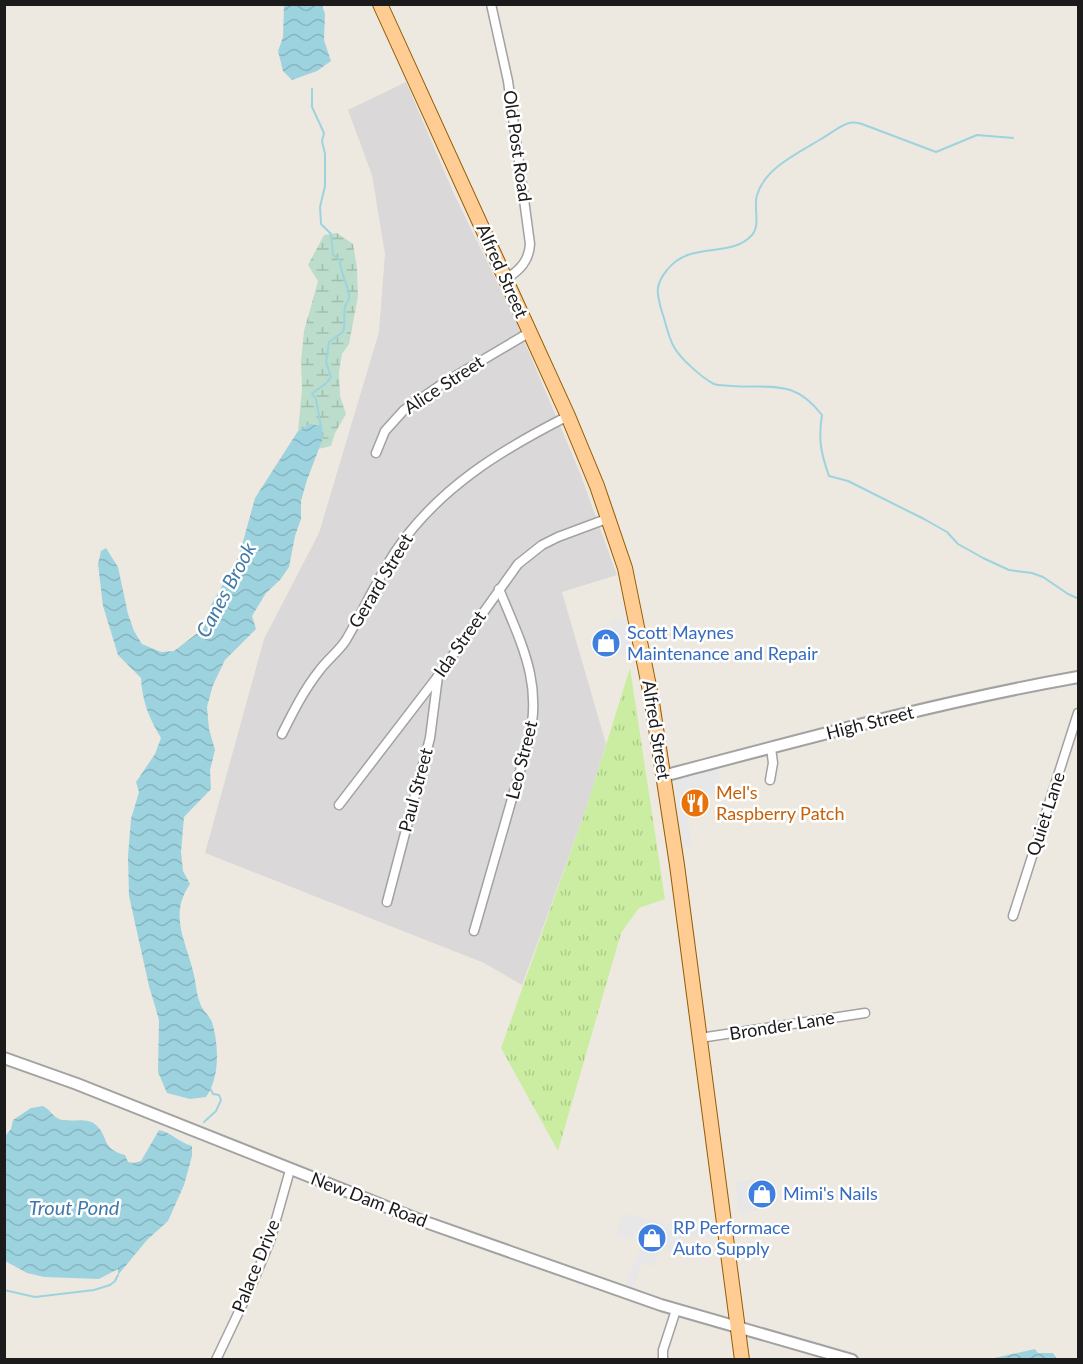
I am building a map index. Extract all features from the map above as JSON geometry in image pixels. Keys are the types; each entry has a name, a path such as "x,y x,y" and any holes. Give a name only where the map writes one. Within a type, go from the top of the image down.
{"main road":[{"name":"Alfred Street","path":"380,4 568,416 609,518 625,568 639,630 663,776 742,1359"}],"street":[{"name":"Old Post Road","path":"491,4 508,81 530,244 526,262 506,279"},
{"name":"Alice Street","path":"375,453 385,431 404,410 442,384 530,332"},
{"name":"Gerard Street","path":"282,734 297,704 318,672 345,642 394,554 420,519 461,480 482,465 531,435 568,416"},
{"name":"Ida Street","path":"339,805 438,676 518,564 542,545 609,518"},
{"name":"Leo Street","path":"474,931 534,716 534,692 530,670 499,590"},
{"name":"Paul Street","path":"387,902 430,738 438,676"},
{"name":"High Street","path":"663,776 979,697 1078,677"},
{"name":"Quiet Lane","path":"1012,916 1078,713"},
{"path":"770,780 773,763 771,748"},
{"name":"Bronder Lane","path":"700,1038 865,1013"},
{"name":"New Dam Road","path":"4,1058 77,1084 417,1219 676,1310 852,1359"},
{"name":"Palace Drive","path":"216,1359 270,1241 290,1170"},
{"path":"663,1359 663,1350 676,1310"}],"shaded area":[{"path":"406,82 454,194 514,317 580,473 617,575 562,592 606,744 586,809 522,985 484,963 205,853 264,639 319,533 379,332 385,254 372,175 348,110"},
{"path":"628,617 636,651 618,656 610,622"},
{"path":"719,766 720,794 685,794 691,846 682,847 674,777"},
{"path":"754,1179 759,1211 740,1214 735,1182"},
{"path":"624,1214 688,1227 711,1227 715,1224 716,1238 688,1236 682,1241 678,1253 661,1250 653,1267 643,1263 635,1282 635,1289 625,1285 645,1238 635,1233 632,1240 616,1234"}],"green space":[{"path":"337,233 353,244 358,296 349,344 342,354 339,372 340,396 346,414 335,433 331,446 318,449 322,438 310,424 298,431 304,331 318,281 308,265 324,235"},
{"path":"630,668 665,899 639,908 621,933 558,1151 501,1048 586,809"}],"water":[{"path":"284,5 322,5 325,14 324,40 331,61 317,71 292,80 283,71 278,51 283,37"},
{"path":"310,424 322,426 323,438 301,501 301,519 289,567 280,580 266,593 252,616 256,629 225,660 213,685 207,707 209,729 215,750 210,770 211,789 184,817 181,852 183,871 190,884 180,906 181,927 199,999 202,1008 212,1022 217,1051 216,1071 211,1089 206,1097 190,1099 167,1093 158,1072 159,1020 129,896 128,856 131,819 139,792 136,782 155,754 161,738 147,709 141,678 118,655 103,606 98,564 101,551 106,548 118,567 128,614 142,644 161,652 174,651 204,628 210,607 239,556 255,498 298,431"},
{"name":"Trout Pond","path":"43,1106 59,1119 84,1120 93,1123 109,1146 125,1155 128,1162 141,1161 159,1130 192,1146 192,1156 184,1185 168,1221 147,1240 118,1275 118,1269 99,1279 44,1277 27,1273 5,1261 5,1136 11,1129 13,1120 31,1108"},
{"path":"1035,1349 1038,1353 1053,1353 1057,1359 990,1359"}],"waterway":[{"name":"Canes Brook","path":"312,89 312,107 324,133 322,141 325,154 325,186 320,207 321,224 331,234 333,255 340,260 349,298 345,306 343,332 329,342 326,362 331,377 312,394 316,399 321,427"},
{"path":"1013,138 977,135 936,152 862,124 845,124 783,162 767,177 757,195 756,226 752,235 733,246 698,252 676,261 660,281 658,295 674,347 686,362 704,377 718,385 791,390 811,403 822,415 821,446 829,476 848,481 924,519 947,532 958,544 983,558 1009,570 1043,577 1077,598"},
{"name":"Canes Brook","path":"204,1122 216,1111 221,1100 219,1095 213,1094 210,1088"},
{"name":"Canes Brook","path":"4,1290 35,1297 94,1290 110,1285 118,1275"}],"place":[{"name":"Scott Maynes Maintenance and Repair","path":"606,643"},
{"name":"Mel's Raspberry Patch","path":"695,803"},
{"name":"Mimi's Nails","path":"762,1194"},
{"name":"RP Performace Auto Supply","path":"652,1238"}]}
